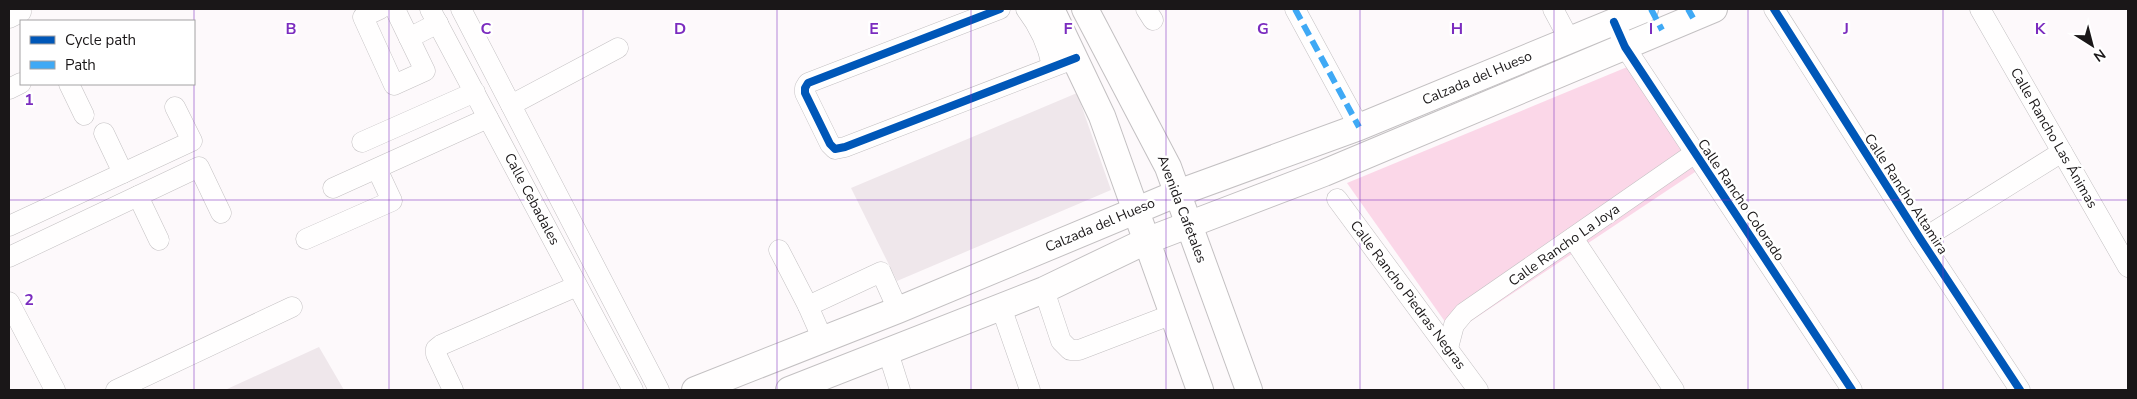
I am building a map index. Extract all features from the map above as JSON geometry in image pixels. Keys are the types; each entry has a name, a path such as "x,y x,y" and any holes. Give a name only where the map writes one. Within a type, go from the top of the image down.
{"main road":[{"path":"1051,9 1063,62 1102,116 1200,390"},
{"name":"Calzada del Hueso","path":"695,390 898,310 1178,192 1359,127 1645,9"},
{"name":"Avenida Cafetales","path":"1089,12 1168,167 1248,390"},
{"name":"Calzada del Hueso","path":"789,390 1044,290 1146,240 1324,173 1625,47 1656,19 1698,12"}],"street":[{"path":"380,9 363,17 394,85 425,71 395,9"},
{"path":"461,9 659,390"},
{"path":"1000,9 808,83 804,88 830,144 835,149 845,147 1063,62"},
{"path":"1026,9 1042,35 1049,53 1063,62"},
{"path":"1296,9 1359,127"},
{"path":"1553,9 1569,39"},
{"name":"Calle Rancho Altamira","path":"1775,9 1921,240 2020,390"},
{"name":"Calle Rancho Las Ánimas","path":"1980,9 2128,267"},
{"path":"409,38 434,16"},
{"name":"Calle Cebadales","path":"434,16 633,390"},
{"name":"Calle Rancho Colorado","path":"1614,22 1625,47 1852,390"},
{"path":"511,106 618,48"},
{"path":"69,85 84,115"},
{"path":"362,142 475,92"},
{"path":"9,226 192,142 175,107"},
{"path":"333,188 488,118"},
{"path":"104,133 123,173"},
{"path":"1921,240 2062,152"},
{"name":"Calle Rancho La Joya","path":"1448,348 1454,325 1464,313 1695,153"},
{"path":"9,257 199,167 221,213"},
{"path":"306,240 392,201 377,169"},
{"path":"138,196 159,240"},
{"name":"Calle Rancho Piedras Negras","path":"1337,199 1478,390"},
{"path":"1573,238 1674,390"},
{"path":"779,250 823,340"},
{"path":"808,306 881,272 898,310"},
{"path":"453,390 436,354 436,349 578,286"},
{"path":"1044,290 1061,341 1070,350 1078,350 1172,314"},
{"path":"9,302 55,390"},
{"path":"116,390 292,307"},
{"path":"1001,307 1030,390"},
{"path":"601,330 622,319"},
{"path":"888,352 900,390"}],"shaded area":[{"path":"1632,65 1698,170 1453,333 1347,183"},
{"path":"1077,93 1111,190 897,281 851,188"},
{"path":"319,347 344,390 225,390"}],"marked path":[{"path":"1295,9 1359,127"},
{"path":"1651,9 1662,30"},
{"path":"1688,9 1693,18"}],"cycle path":[{"path":"1000,9 808,83 805,93 830,144 835,149 845,147 1076,58"},
{"path":"1774,9 1921,240 2020,390"},
{"path":"1614,22 1625,47 1852,390"}]}
